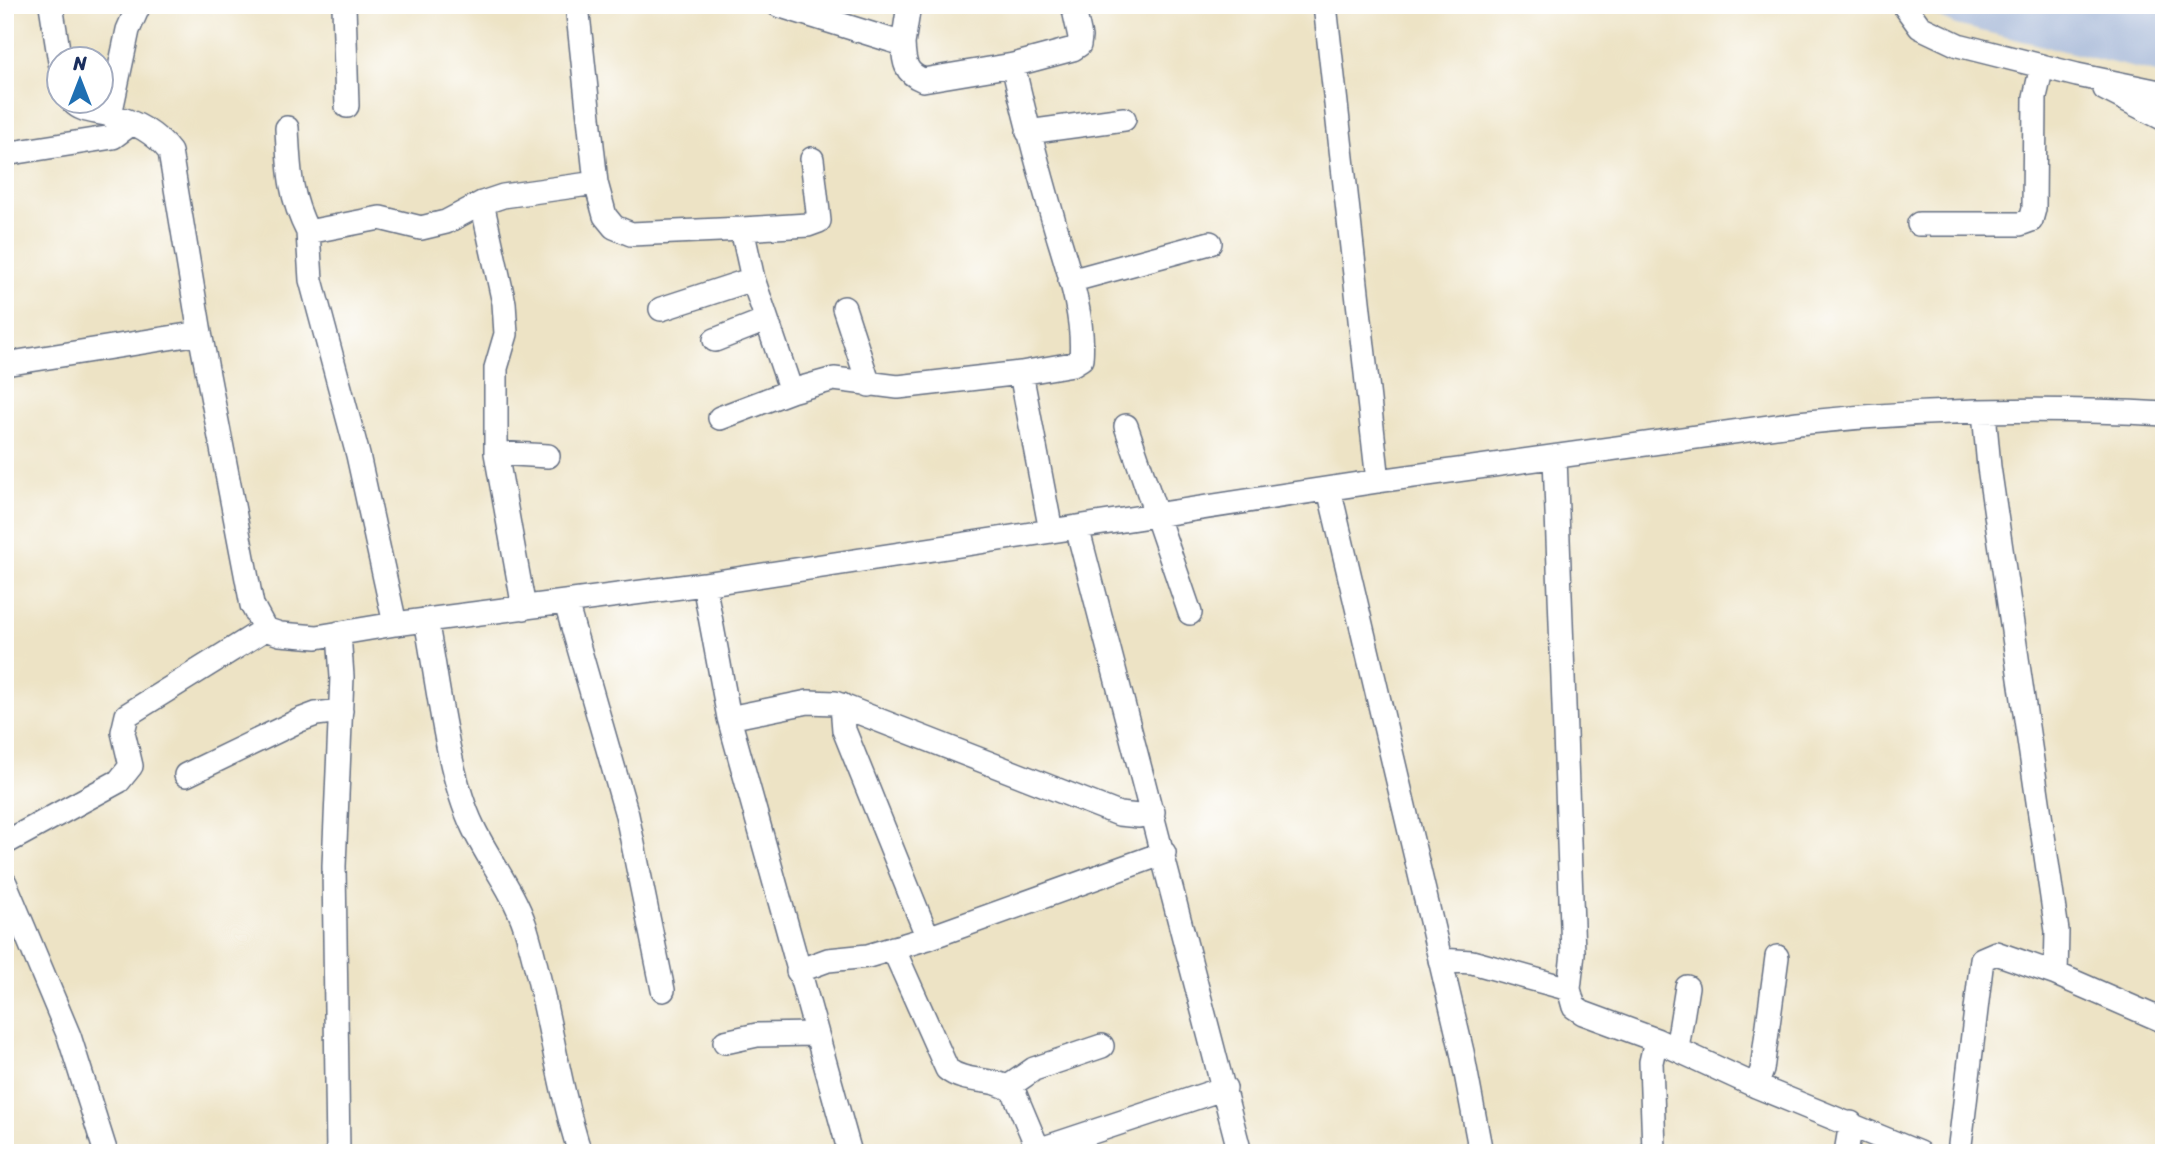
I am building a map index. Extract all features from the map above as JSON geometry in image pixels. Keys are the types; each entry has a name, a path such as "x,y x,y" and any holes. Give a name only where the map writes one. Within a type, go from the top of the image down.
{"street":[{"path":"51,5 57,46"},
{"path":"116,87 128,30 139,5"},
{"path":"345,5 347,106"},
{"path":"577,5 596,183 605,216 614,228 631,234 808,225 819,221 812,159"},
{"path":"778,5 903,44"},
{"path":"909,5 903,44 905,66 913,76 923,80 1013,65 1079,45 1080,37 1073,5"},
{"path":"1325,5 1378,481"},
{"path":"1904,5 1920,27 1934,36 2077,75 2164,93"},
{"path":"720,418 792,391 834,379 898,387 1021,373 1073,364 1082,359 1083,346 1070,281 1028,132 1013,65"},
{"path":"1919,224 2020,224 2031,220 2034,209 2035,97 2042,66"},
{"path":"2077,75 2164,119"},
{"path":"72,116 73,143"},
{"path":"113,116 132,123 162,141 170,152 200,333 251,605 265,629"},
{"path":"1028,132 1124,119"},
{"path":"5,154 113,137 132,123"},
{"path":"287,128 290,186 295,208 308,232 311,280 359,455 396,624"},
{"path":"308,232 380,218 421,228 446,222 482,203 503,196 596,183"},
{"path":"482,203 504,303 506,334 496,368 496,453 524,608"},
{"path":"742,229 753,279 792,391"},
{"path":"1070,281 1210,243"},
{"path":"662,309 753,279"},
{"path":"844,308 869,385"},
{"path":"715,340 766,320"},
{"path":"5,364 200,333"},
{"path":"1021,373 1051,531"},
{"path":"5,843 119,780 131,766 123,732 123,722 127,715 265,629 301,636 339,633 566,603 1378,481 1847,418 1984,412 2164,414"},
{"path":"1984,412 1989,467 2057,931 2056,974"},
{"path":"1126,426 1158,514 1189,613"},
{"path":"496,453 548,456"},
{"path":"1555,457 1569,768 1573,953 1569,989 1574,1007 1919,1153"},
{"path":"1329,489 1462,1052 1480,1153"},
{"path":"1077,527 1240,1153"},
{"path":"704,584 729,718 814,1034 850,1153"},
{"path":"566,603 626,815 663,990"},
{"path":"426,620 460,792 473,828 509,888 524,923 557,1075 580,1153"},
{"path":"338,1153 334,866 341,711 339,633"},
{"path":"729,718 808,702 822,701 842,705 1119,814 1139,816 1153,812"},
{"path":"842,705 844,730 928,938"},
{"path":"186,775 300,720 316,714 341,711"},
{"path":"798,971 828,960 868,956 928,938 1164,853"},
{"path":"5,883 69,1036 106,1153"},
{"path":"894,948 947,1069 966,1079 1008,1087 1014,1092 1034,1151 1225,1088"},
{"path":"1959,1153 1982,959 1996,953 2056,974 2164,1021"},
{"path":"1756,1086 1762,1070 1777,957"},
{"path":"1440,960 1472,962 1569,989"},
{"path":"1654,1150 1651,1062 1666,1044 1687,987"},
{"path":"724,1042 757,1035 814,1034"},
{"path":"1008,1087 1034,1069 1102,1046"},
{"path":"1846,1153 1851,1123"}],"shaded area":[{"path":"1925,5 2164,5 2164,75 1956,25 1933,15"}]}
